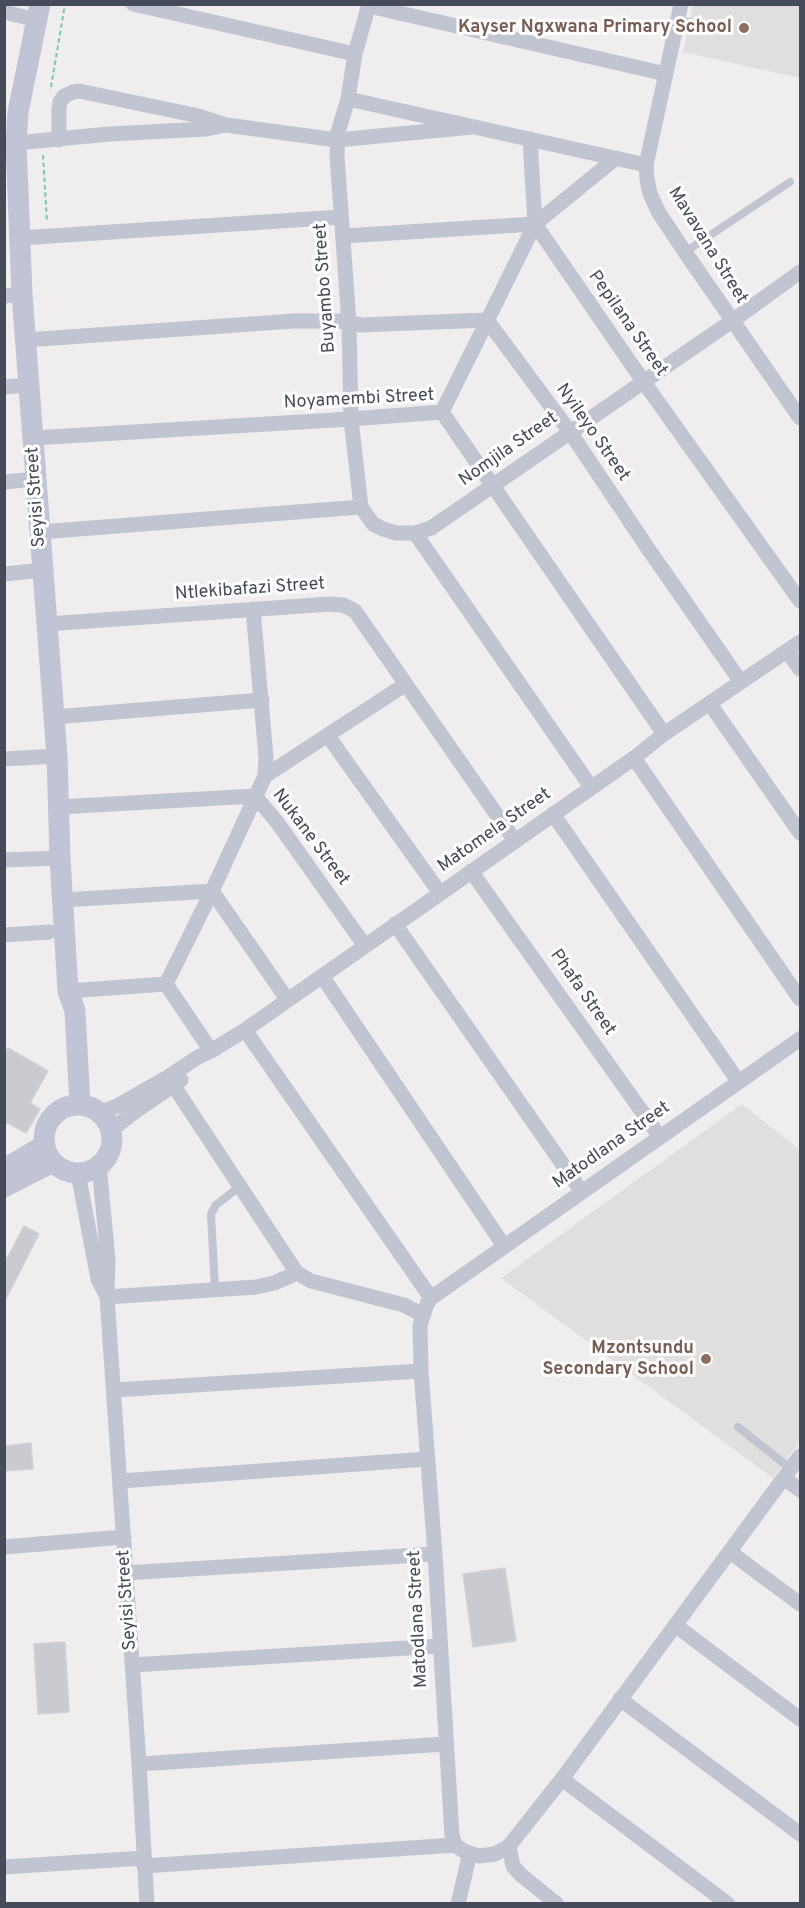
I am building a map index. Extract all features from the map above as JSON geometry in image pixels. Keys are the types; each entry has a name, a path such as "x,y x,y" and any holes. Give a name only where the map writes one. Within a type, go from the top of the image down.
{"street":[{"path":"133,4 355,54"},
{"name":"Mavavana Street","path":"681,4 646,165 647,179 659,213 801,418"},
{"path":"369,5 666,74"},
{"name":"Buyambo Street","path":"360,507 351,419 349,323 337,140 348,99 355,54 369,5"},
{"path":"4,12 39,12"},
{"name":"Seyisi Street","path":"39,12 11,112 16,143 11,204 20,238 13,295 26,340 57,756 68,991 64,1009 66,1083 59,1110"},
{"path":"59,140 60,102 64,96 79,91 199,116 226,125 337,140 472,126"},
{"path":"348,99 646,165"},
{"path":"16,143 109,134 206,129 226,125"},
{"path":"530,139 535,224"},
{"path":"442,412 535,224 616,158"},
{"path":"20,238 341,217"},
{"path":"344,236 535,224"},
{"name":"Pepilana Street","path":"535,224 643,381 801,601"},
{"name":"Nomjila Street","path":"415,534 431,528 801,272"},
{"path":"26,340 294,321 339,321 361,325 487,320"},
{"name":"Nyileyo Street","path":"487,320 570,432 603,484 741,682"},
{"path":"4,387 29,385"},
{"name":"Noyamembi Street","path":"33,438 442,412 664,734"},
{"path":"4,482 36,479"},
{"path":"40,532 360,507 373,524 383,529 415,534 591,787"},
{"path":"4,574 43,570"},
{"name":"Ntlekibafazi Street","path":"47,624 330,604 343,605 355,611 515,841"},
{"path":"170,990 265,776 262,700 253,609"},
{"name":"Matomela Street","path":"97,1116 171,1082 204,1061 211,1051 634,758 664,734 801,642"},
{"path":"787,651 801,669"},
{"path":"265,776 406,684"},
{"path":"54,717 262,700"},
{"path":"710,704 801,833"},
{"path":"328,736 440,893"},
{"path":"4,759 57,756"},
{"path":"634,758 801,999"},
{"name":"Nukane Street","path":"59,807 255,796 272,814 364,946"},
{"path":"553,814 738,1081"},
{"path":"4,860 60,858"},
{"name":"Phafa Street","path":"471,871 660,1137"},
{"path":"63,900 212,891"},
{"path":"212,891 288,999"},
{"path":"395,924 582,1192"},
{"path":"4,935 49,932"},
{"path":"322,976 504,1246"},
{"path":"68,991 170,990"},
{"path":"170,990 211,1051"},
{"name":"Seyisi Street","path":"68,991 75,1011 97,1116"},
{"path":"244,1030 430,1298"},
{"name":"Matodlana Street","path":"455,1845 452,1835 421,1371 420,1338 423,1315 430,1298 801,1039"},
{"path":"171,1082 297,1273 311,1281 404,1305 423,1315"},
{"path":"69,1106 97,1116 111,1146 99,1165 86,1172 68,1171 49,1154 44,1135 47,1125 59,1110 69,1106"},
{"path":"4,1170 49,1154"},
{"path":"4,1187 49,1154"},
{"name":"Seyisi Street","path":"99,1165 108,1259 107,1297 121,1480 147,1904"},
{"name":"Seyisi Street","path":"78,1173 98,1279 107,1297"},
{"path":"107,1297 266,1286 297,1273"},
{"path":"114,1390 421,1371"},
{"path":"4,1867 144,1862 455,1845 479,1856 495,1854 510,1846 562,1779 801,1456"},
{"path":"121,1480 428,1459"},
{"path":"788,1473 801,1490"},
{"path":"4,1546 124,1537"},
{"path":"730,1552 801,1604"},
{"path":"125,1573 435,1554"},
{"path":"675,1625 801,1719"},
{"path":"132,1665 440,1646"},
{"path":"620,1699 801,1834"},
{"path":"139,1764 446,1744"},
{"path":"562,1779 728,1904"},
{"path":"510,1846 513,1866 520,1875 557,1904"},
{"path":"458,1904 470,1852"}],"lane":[{"path":"678,20 726,29"},
{"path":"685,252 790,182"},
{"path":"215,1290 211,1214 216,1205 239,1187"},
{"path":"738,1427 788,1473"}],"shaded area":[{"name":"Kayser Ngxwana Primary School","path":"693,5 800,5 800,78 683,52"},
{"name":"Mzontsundu Secondary School","path":"742,1104 800,1150 800,1441 773,1478 501,1278"}],"building":[{"path":"8,1048 48,1071 30,1103 40,1109 26,1133 4,1121 4,1055"},
{"path":"24,1226 39,1234 4,1303 4,1264"},
{"path":"31,1443 33,1469 4,1471 4,1446"},
{"path":"505,1568 516,1641 473,1647 463,1574"},
{"path":"65,1642 69,1712 38,1714 34,1644"}],"place":[{"name":"Kayser Ngxwana Primary School","path":"744,28"},
{"name":"Mzontsundu Secondary School","path":"706,1359"}]}
